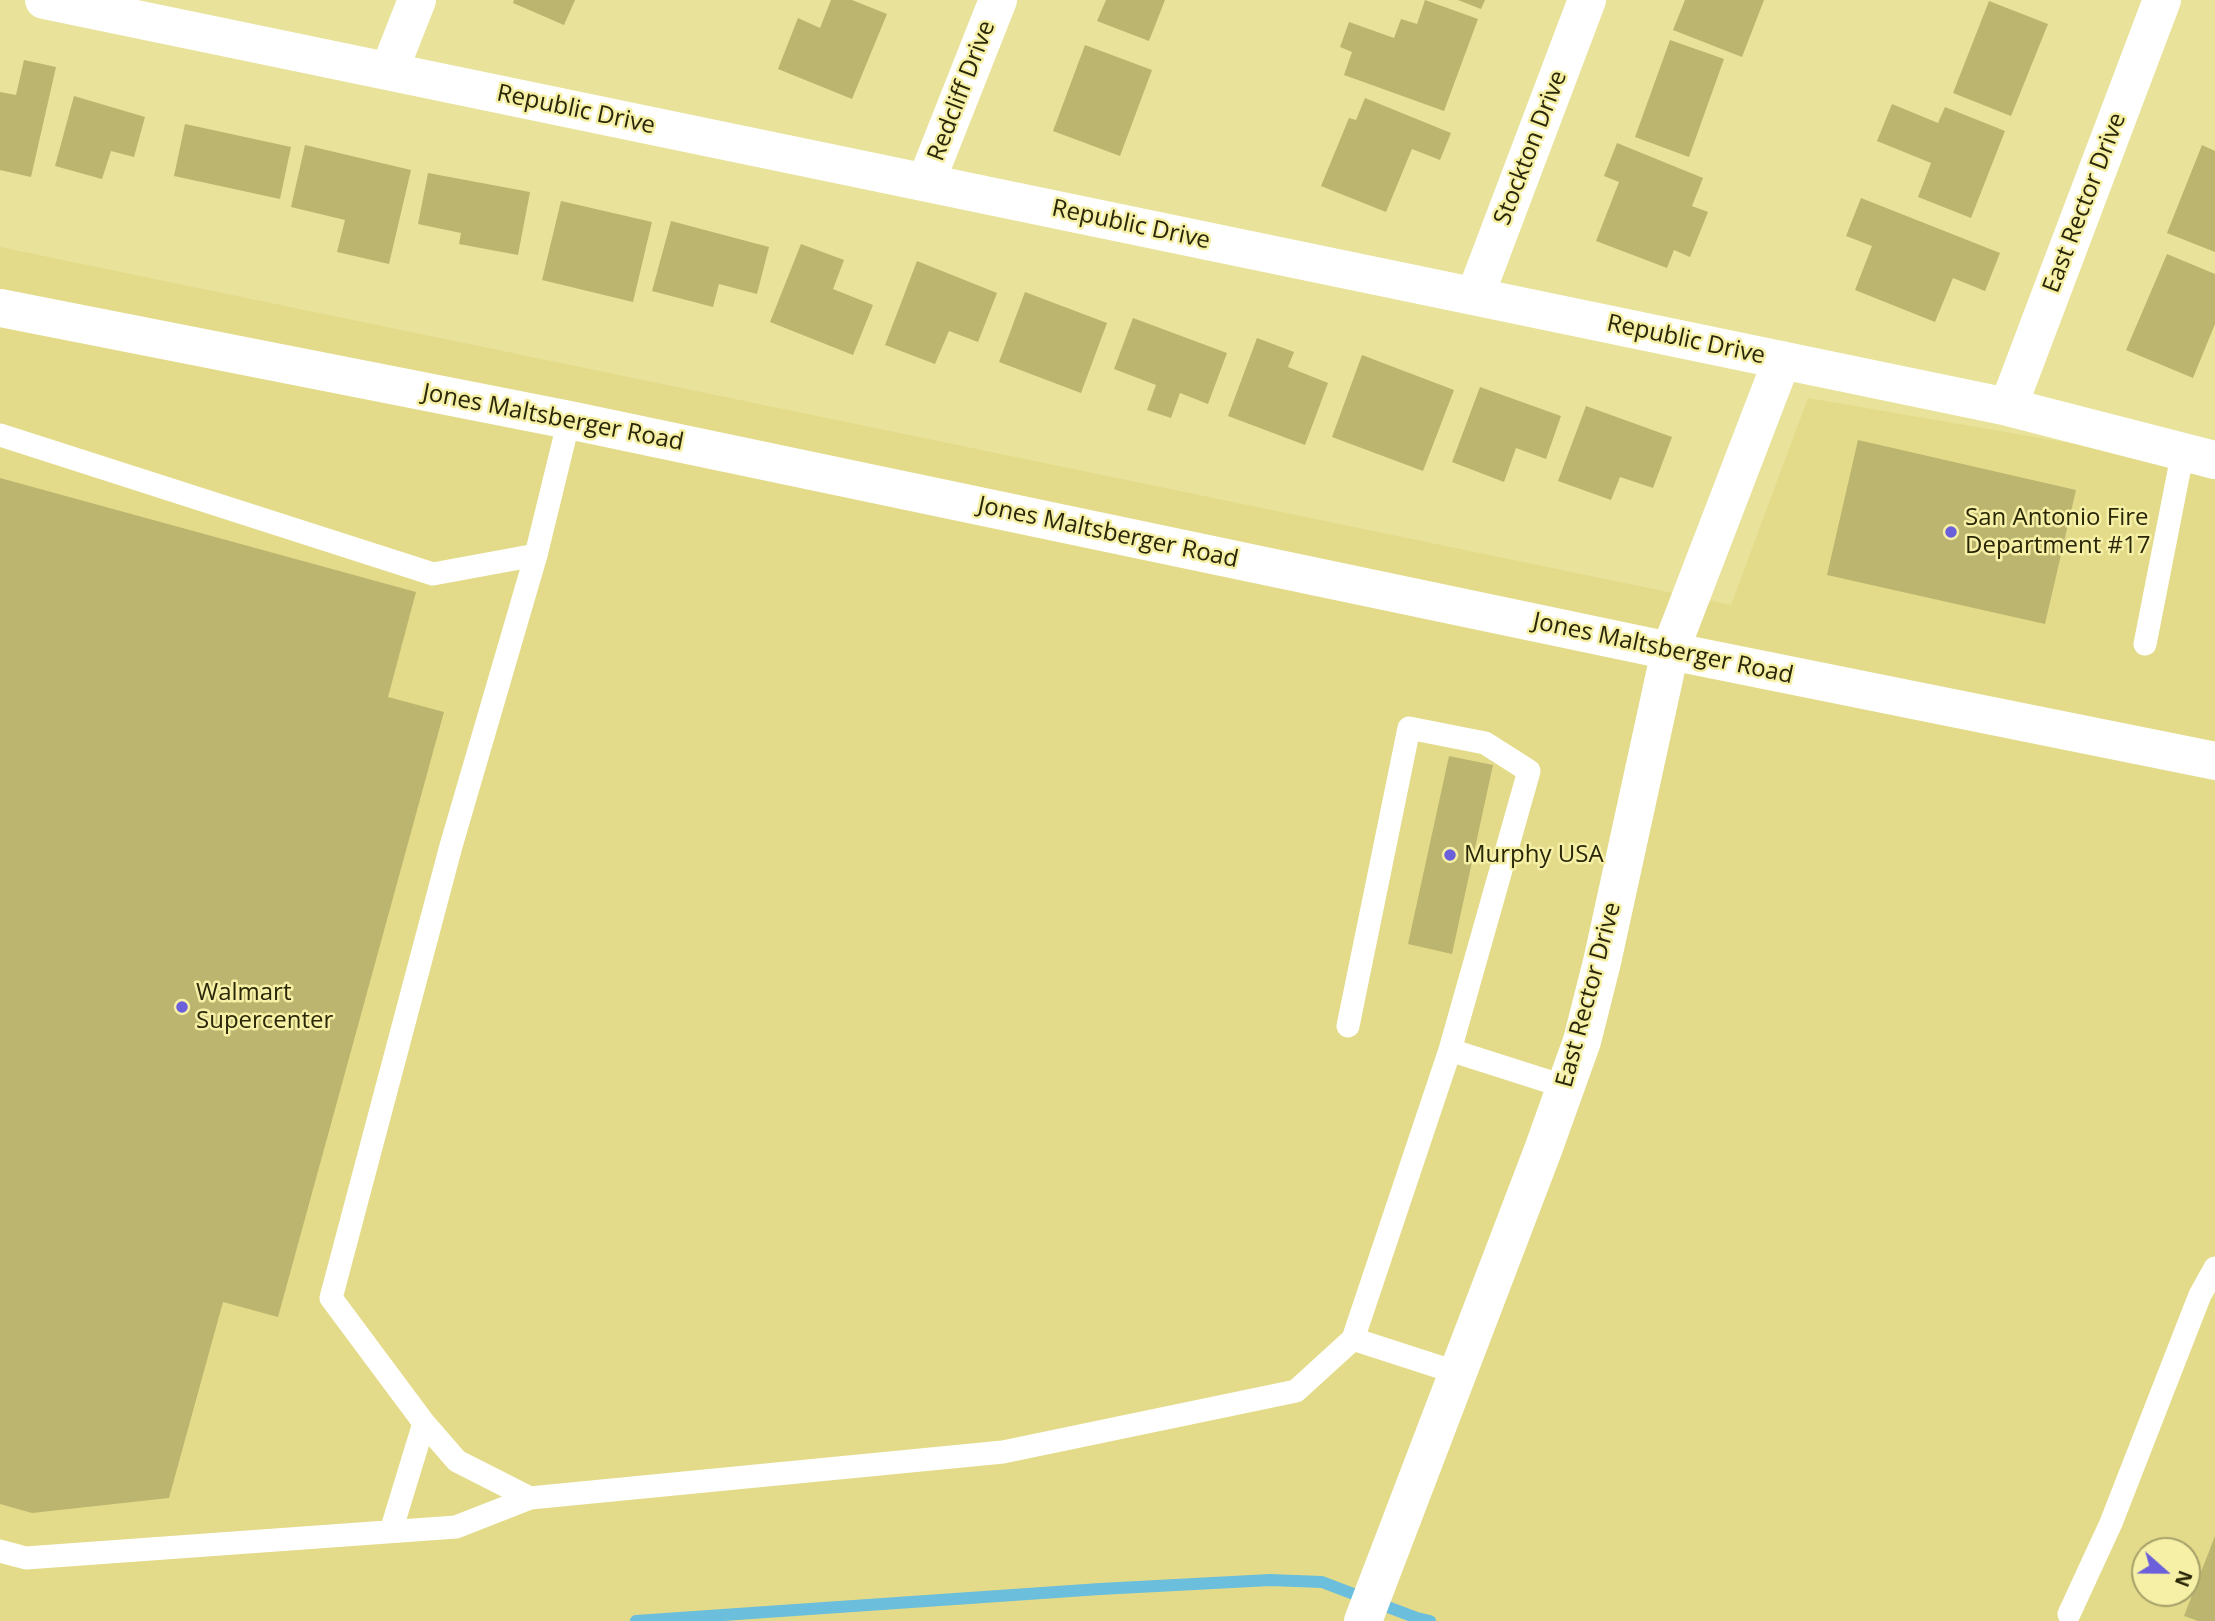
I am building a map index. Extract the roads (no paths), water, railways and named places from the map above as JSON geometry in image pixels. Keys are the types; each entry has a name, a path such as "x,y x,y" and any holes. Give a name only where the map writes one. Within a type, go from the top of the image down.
{"street":[{"name":"Republic Drive","path":"44,0 2008,407 2199,456"},
{"path":"389,71 417,0"},
{"name":"Redcliff Drive","path":"926,182 998,0"},
{"name":"Stockton Drive","path":"1475,296 1587,0"},
{"name":"East Rector Drive","path":"2008,407 2162,0"},
{"name":"Jones Maltsberger Road","path":"0,308 569,420 1670,651 2215,761"},
{"name":"East Rector Drive","path":"1363,1621 1582,1041 1602,962 1670,651 1782,360"}],"lane":[{"path":"530,1498 457,1461 424,1423 331,1298 451,846 536,555 569,420"},
{"path":"0,435 433,574 536,555"},
{"path":"2145,644 2199,456"},
{"path":"0,1551 26,1558 456,1527 530,1498 1003,1452 1296,1391 1353,1339 1450,1050 1529,771 1485,743 1409,728 1348,1026"},
{"path":"1450,1050 1566,1087"},
{"path":"2069,1615 2111,1523 2200,1295 2215,1268"},
{"path":"1353,1339 1458,1373"},
{"path":"391,1531 424,1423"}],"waterway":[{"path":"636,1621 1270,1580 1322,1582 1430,1621"}],"place":[{"name":"San Antonio Fire Department #17","path":"1951,532"},
{"name":"Murphy USA","path":"1450,855"},
{"name":"Walmart Supercenter","path":"182,1007"}]}
